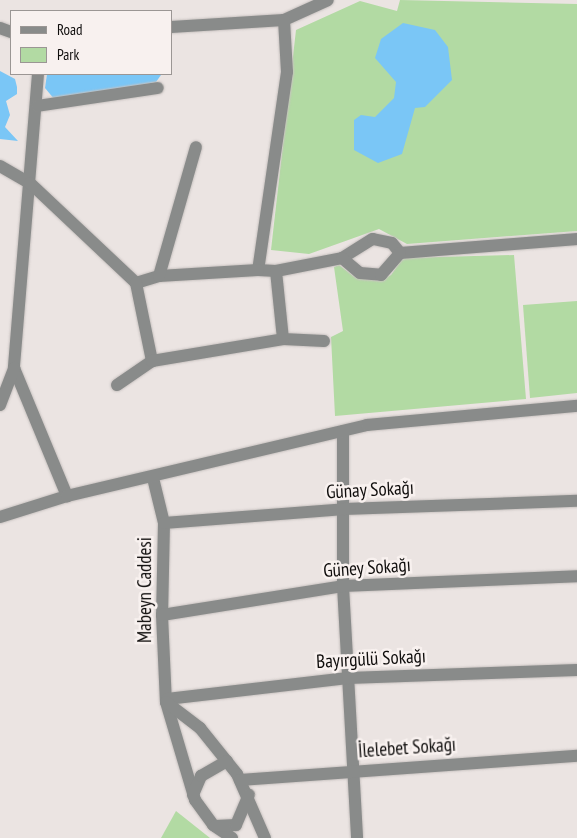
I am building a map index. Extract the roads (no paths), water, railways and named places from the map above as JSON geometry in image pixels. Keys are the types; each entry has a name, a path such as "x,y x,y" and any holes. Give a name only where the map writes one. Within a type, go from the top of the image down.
{"street":[{"path":"172,27 284,20 328,0"},
{"path":"258,270 287,72 284,20"},
{"path":"0,405 14,368 37,106 38,75"},
{"path":"37,106 158,88"},
{"path":"159,276 196,148"},
{"path":"0,166 30,183 136,283 152,361"},
{"path":"136,283 159,276 258,270 276,272 342,258 373,239 392,244 400,253"},
{"path":"342,258 360,273 381,275 400,253 577,240"},
{"path":"276,272 284,339"},
{"path":"117,385 152,361 284,339 324,341"},
{"path":"14,368 67,496"},
{"path":"0,517 67,496 153,478 343,431 577,406"},
{"path":"343,431 343,586 357,838"},
{"name":"Mabeyn Caddesi","path":"153,478 164,523 162,615 166,701 193,796 215,826 232,838"},
{"name":"Günay Sokağı","path":"164,523 344,509 577,501"},
{"name":"Güney Sokağı","path":"162,615 343,586 577,576"},
{"name":"Bayırgülü Sokağı","path":"166,701 348,678 577,670"},
{"path":"166,701 200,728 227,761 249,795 265,838"},
{"name":"İlelebet Sokağı","path":"240,780 353,770 577,756"},
{"path":"193,796 201,776 227,761"},
{"path":"215,826 236,825 249,795"}],"water":[{"path":"403,23 435,30 448,47 452,80 425,107 415,108 402,154 378,163 354,150 354,120 361,115 375,117 394,98 396,82 375,58 381,39"},
{"path":"0,71 15,79 17,94 6,101 10,115 5,127 18,141 0,139"},
{"path":"47,75 161,75 156,82 55,100 45,88"}]}
